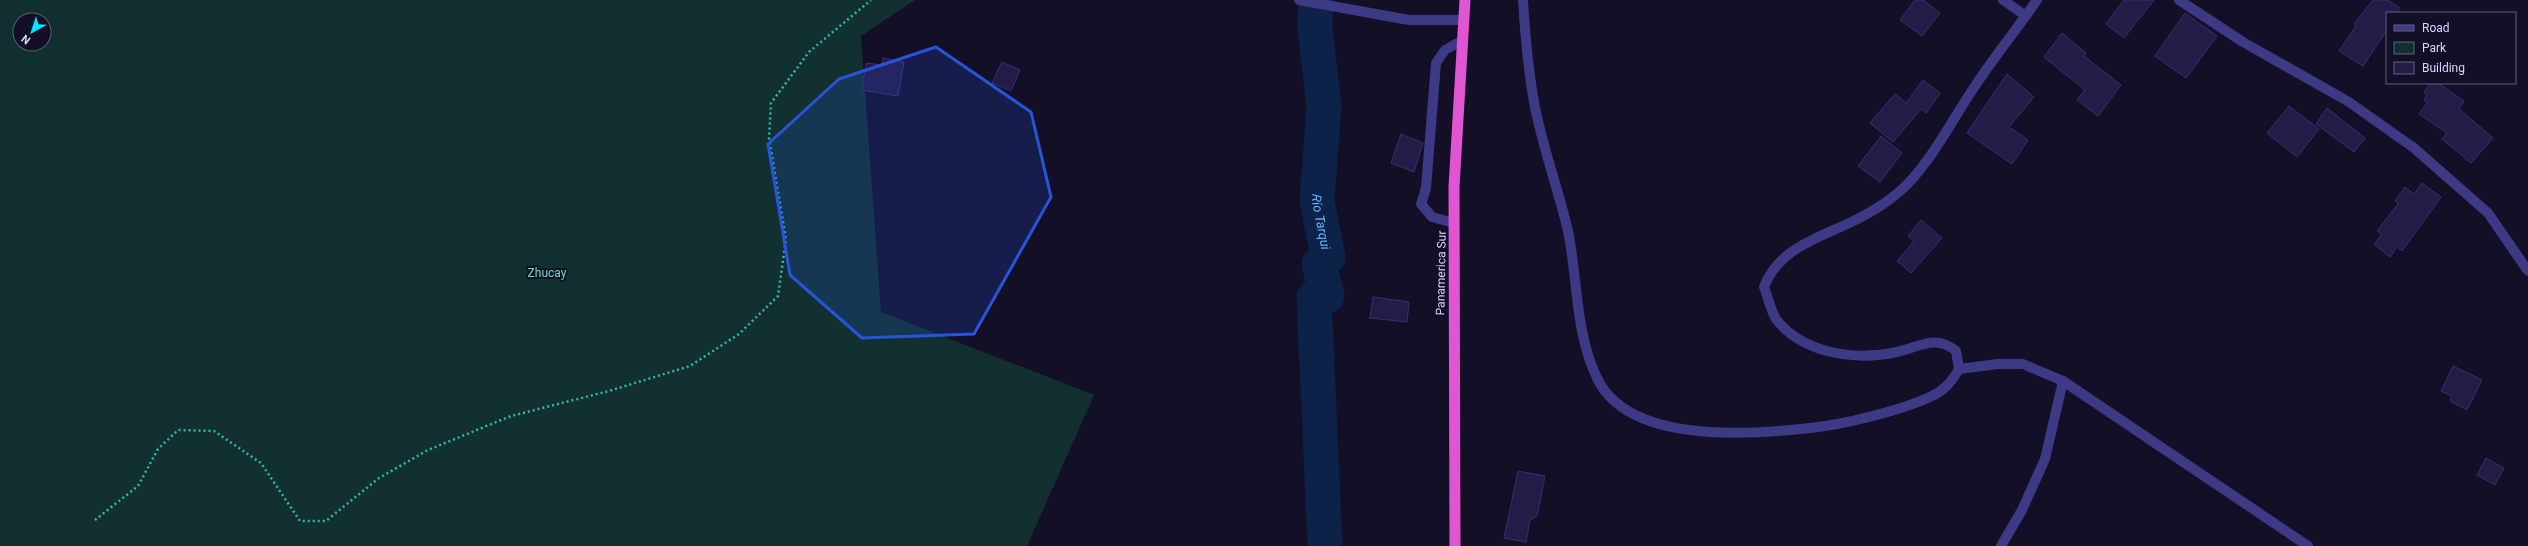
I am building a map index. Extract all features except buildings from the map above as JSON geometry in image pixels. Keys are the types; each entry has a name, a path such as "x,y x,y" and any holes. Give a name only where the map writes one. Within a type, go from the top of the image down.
{"highway":[{"name":"Panamerica Sur","path":"1455,546 1454,223 1465,0"}],"street":[{"path":"1299,0 1409,20 1464,20"},
{"path":"1523,0 1534,102 1568,231 1578,318 1596,377 1606,395 1633,415 1664,425 1704,431 1780,432 1816,428 1887,411 1933,396 1951,384 1959,369 1956,351 1947,344 1932,341 1894,353 1846,356 1802,342 1776,318 1764,288 1770,273 1783,257 1819,235 1879,208 1901,191 1919,170 1976,85 2037,0"},
{"path":"2003,0 2026,16"},
{"path":"2179,0 2243,42 2349,102 2414,148 2488,213 2528,271"},
{"path":"1454,223 1432,217 1421,204 1426,188 1436,63 1445,50 1463,40"},
{"path":"1959,369 1998,364 2023,364 2063,381 2308,546"},
{"path":"2001,546 2022,510 2045,459 2063,381"}],"path":[{"path":"95,520 138,486 158,449 178,430 214,432 261,463 300,521 326,521 379,478 428,450 512,416 609,391 690,366 740,334 778,296 786,240 769,138 771,103 809,52 871,0"}],"highlighted area":[{"path":"936,47 1031,112 1051,197 974,334 862,338 790,275 768,144 839,79"}],"green space":[{"name":"Zhucay","path":"0,0 915,0 861,36 881,312 1094,395 1027,546 0,546"}],"waterway":[{"name":"Río Tarqui","path":"1316,0 1315,28 1324,106 1317,201 1328,257 1319,264 1327,296 1314,297 1325,546"}]}
